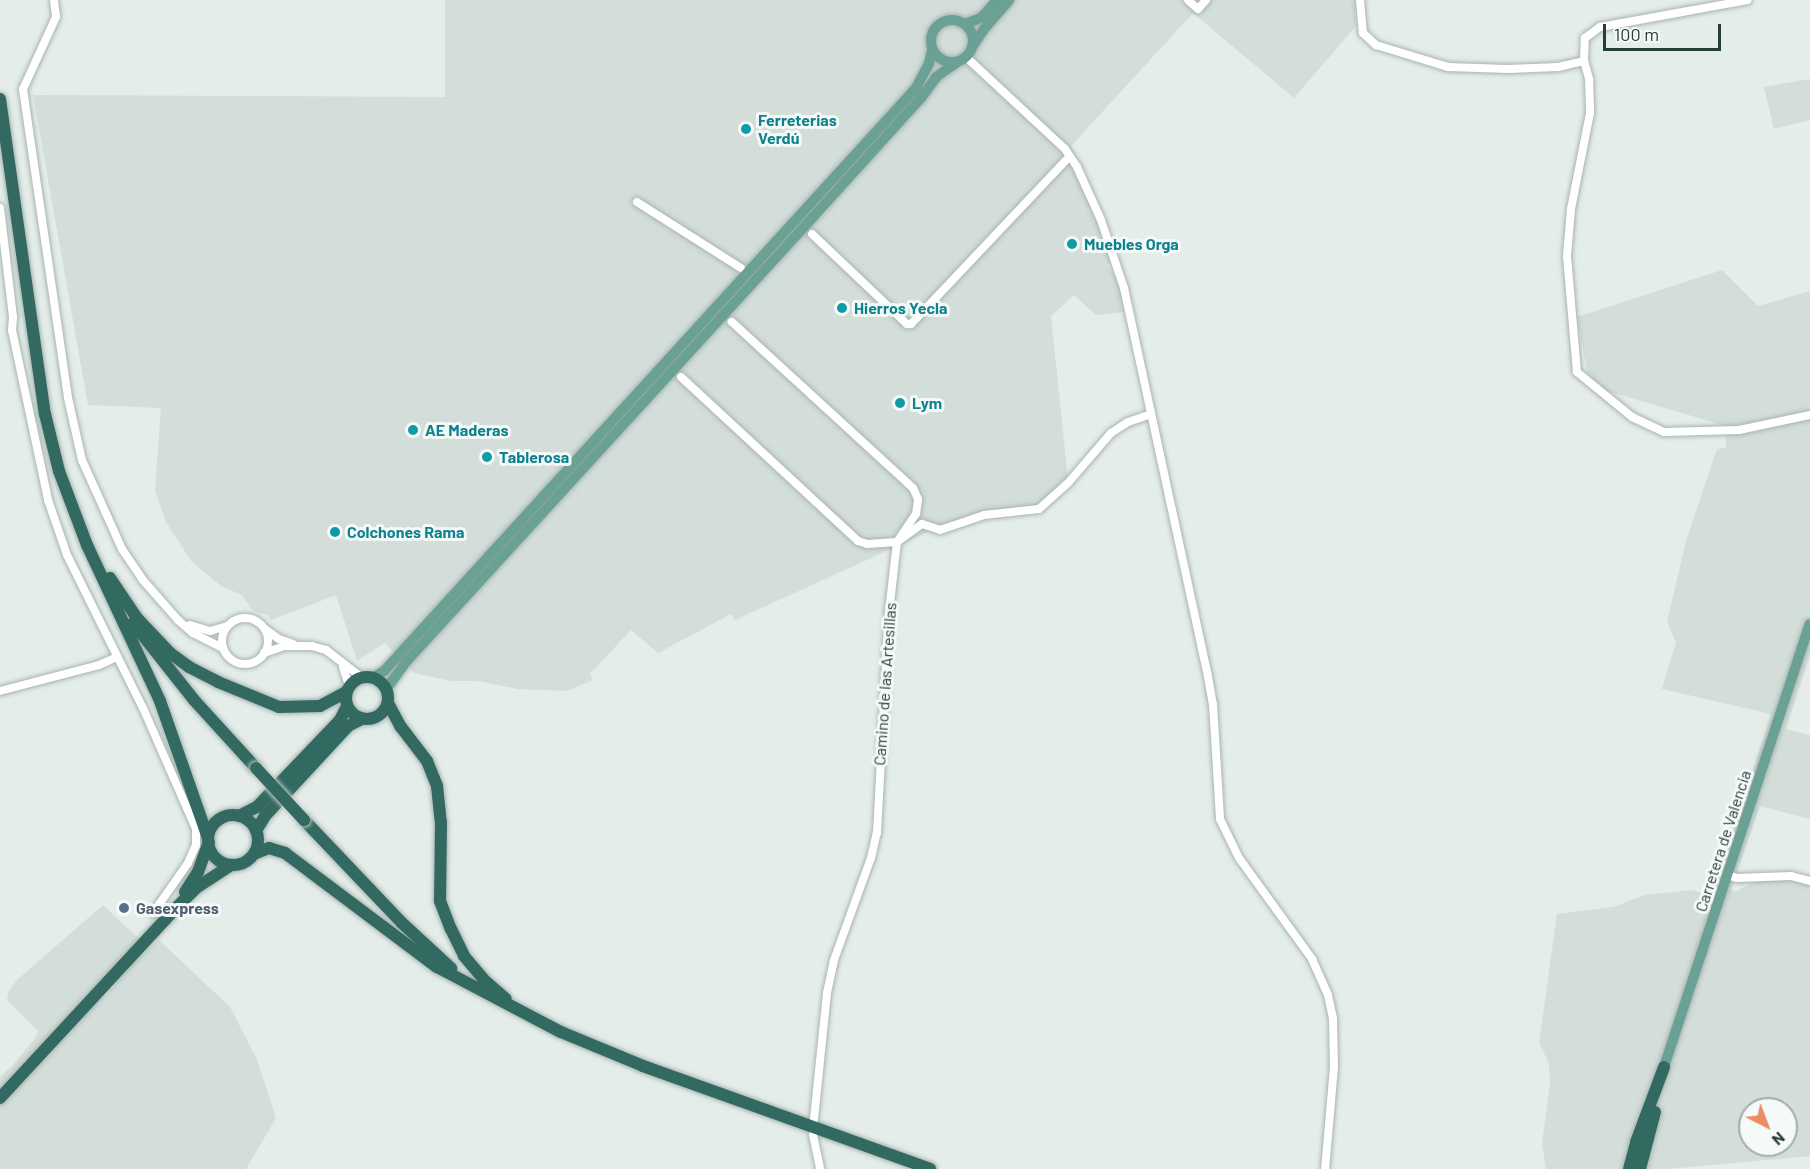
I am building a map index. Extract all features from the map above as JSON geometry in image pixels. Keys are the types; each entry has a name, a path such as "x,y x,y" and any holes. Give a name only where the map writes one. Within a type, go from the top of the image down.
{"highway":[{"path":"0,99 45,414 63,482 87,545 160,701 213,855 231,865"},
{"path":"87,545 137,618 170,653 189,667 248,696 279,707 320,706 348,689 361,677 374,677 387,688 388,703 401,727 427,761 437,786 441,822 440,901 451,929 464,956 483,979 520,1012"},
{"path":"108,588 142,638 178,681 304,820 442,961 486,993"},
{"path":"173,911 198,872 208,840 219,820 239,816 257,807 340,720 347,706 348,689"},
{"path":"256,831 265,816 341,734 362,719 375,718 388,703"},
{"path":"347,706 362,719"},
{"path":"239,816 252,824 256,831 257,846 254,854"},
{"path":"2,1098 196,888 231,865 244,863 254,854 269,848 285,853 437,967 520,1012 643,1066 930,1169"},
{"path":"1629,1169 1636,1142 1665,1067"},
{"path":"1640,1169 1665,1067"}],"main road":[{"path":"965,24 981,18 997,0"},
{"path":"387,688 397,672 821,209 936,77 966,55 984,28 1009,0"},
{"path":"374,677 391,664 916,88 929,64 932,50 931,36 938,24 952,19 965,24 971,32 966,55"},
{"path":"932,50 940,59 966,55"},
{"name":"Carretera de Valencia","path":"1665,1067 1810,624"}],"street":[{"path":"54,0 56,17 23,89 73,423 81,460 122,549 142,579 178,620 193,633 223,648"},
{"path":"1188,0 1198,9 1206,0"},
{"path":"1360,0 1362,28 1366,38 1376,45 1424,61 1458,68 1508,69 1558,67 1584,61"},
{"path":"1748,0 1600,27 1585,38 1584,61 1589,79 1590,113 1571,209 1567,256 1577,372 1632,417 1664,432 1738,430 1810,414"},
{"path":"966,55 1070,156 1101,220 1124,288 1211,693 1220,819 1239,858 1312,959 1328,995 1333,1019 1334,1061 1325,1169"},
{"path":"812,234 907,324 911,324 1070,156"},
{"path":"637,202 741,268"},
{"path":"0,207 13,317 12,330 48,500 67,555 148,718 196,830 196,845 192,857 153,913"},
{"path":"732,322 913,488 918,500 916,514 897,542"},
{"path":"681,377 858,542 867,544 897,542 922,524 940,530 984,515 1039,509 1068,483 1111,434 1128,422 1151,414"},
{"name":"Camino de las Artesillas","path":"814,1119 828,993 834,960 871,858 877,833 889,612 897,542"},
{"path":"178,620 198,629 210,631 243,617 256,620 279,639 296,646"},
{"path":"226,626 222,640 223,648 226,654 238,663 252,663 277,648 296,646 326,650 361,677"},
{"path":"264,628 268,641 264,654"},
{"path":"0,692 99,665 117,657"},
{"path":"339,662 348,689"},
{"path":"1727,875 1737,878 1791,876 1810,881"},
{"path":"813,1135 820,1169"}],"shaded area":[{"path":"445,0 1355,0 1356,26 1294,98 1193,13 1071,146 1101,214 1112,259 1107,265 1119,282 1126,312 1096,315 1074,295 1051,316 1068,480 1033,509 986,510 926,533 735,620 731,614 658,653 631,630 590,674 593,680 567,691 518,689 478,681 451,681 414,673 385,643 357,661 336,595 271,620 268,615 253,611 242,595 221,586 191,561 166,522 155,491 161,408 88,405 33,95 445,97"},
{"path":"1810,79 1810,120 1774,129 1764,87"},
{"path":"1722,270 1758,306 1810,291 1810,655 1786,729 1810,735 1810,819 1760,806 1731,889 1735,892 1758,880 1794,880 1810,885 1810,1156 1668,1169 1546,1169 1542,1144 1550,1083 1549,1063 1539,1043 1557,914 1613,907 1645,895 1692,890 1713,897 1771,714 1662,689 1676,642 1667,622 1686,541 1717,449 1726,448 1726,426 1590,386 1577,317"},
{"path":"103,905 139,939 93,991 104,999 134,962 159,940 230,1007 257,1060 276,1118 246,1169 0,1169 0,1077 15,1063 38,1034 37,1030 7,1000 9,991 17,980"}],"place":[{"name":"Ferreterias Verdú","path":"746,129"},
{"name":"Muebles Orga","path":"1072,244"},
{"name":"Hierros Yecla","path":"842,308"},
{"name":"Lym","path":"900,403"},
{"name":"AE Maderas","path":"413,430"},
{"name":"Tablerosa","path":"487,457"},
{"name":"Colchones Rama","path":"335,532"},
{"name":"Gasexpress","path":"124,908"}]}
